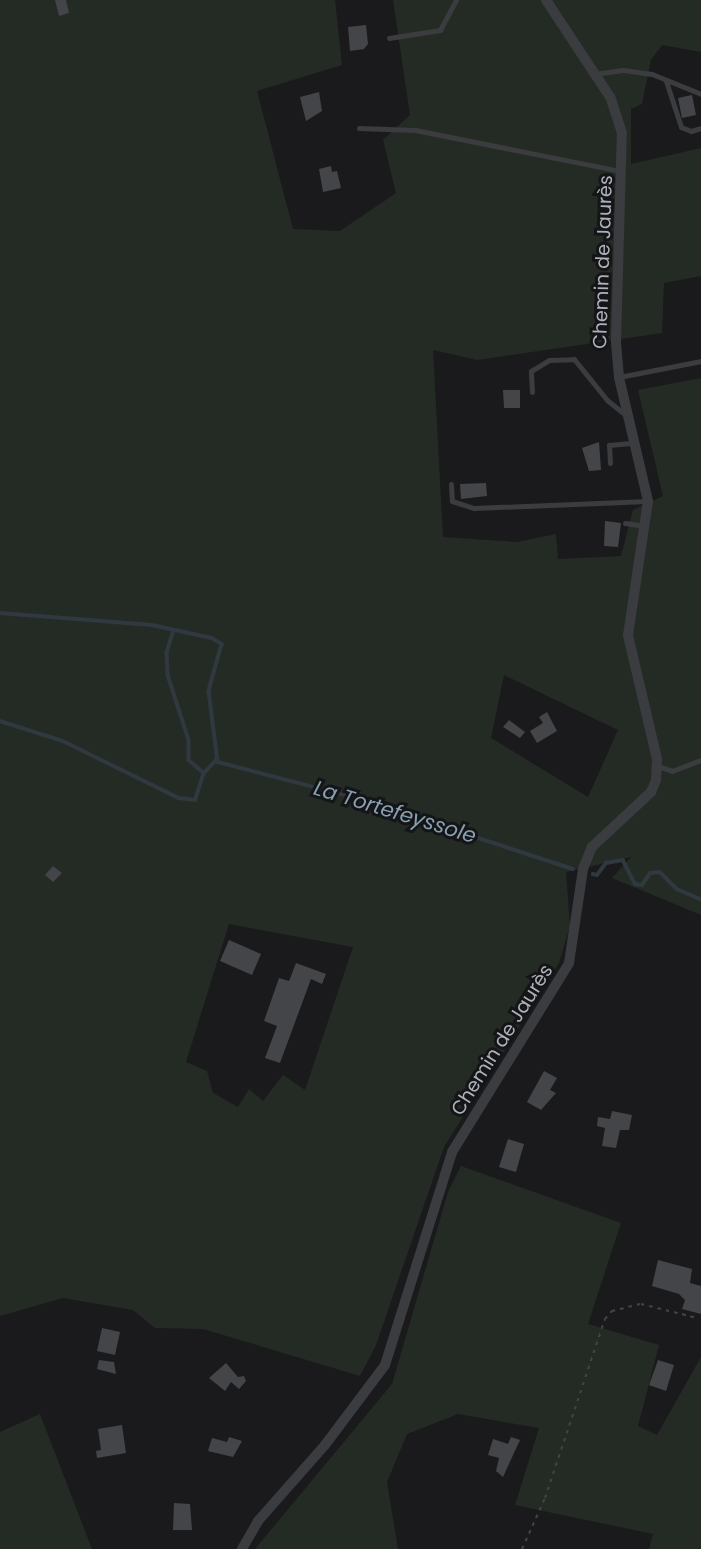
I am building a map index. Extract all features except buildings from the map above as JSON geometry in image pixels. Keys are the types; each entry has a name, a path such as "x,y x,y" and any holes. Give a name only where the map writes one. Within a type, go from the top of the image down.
{"street":[{"name":"Chemin de Jaurès","path":"242,1549 258,1521 339,1426 384,1364 452,1153 569,963 583,869 592,847 650,792 657,766 628,635 648,501 632,420 619,377 616,342 624,172 622,133 610,97 546,0"}],"lane":[{"path":"389,38 440,30 456,0"},
{"path":"594,74 623,70 664,78 678,88 701,94"},
{"path":"664,78 681,127 691,131 701,128"},
{"path":"359,128 415,130 624,172"},
{"path":"532,392 531,371 549,360 574,359 607,400 632,420"},
{"path":"619,377 701,361"},
{"path":"610,463 609,445 637,443"},
{"path":"451,484 452,501 474,508 648,501"},
{"path":"625,523 646,526"},
{"path":"657,766 672,771 701,760"}],"path":[{"path":"522,1549 545,1498 604,1320 628,1304 696,1318"}],"shaded area":[{"path":"0,0 335,0 342,65 257,91 293,229 340,231 396,193 383,140 410,115 393,0 701,0 701,52 662,45 651,60 642,104 631,109 631,164 701,148 701,276 664,283 662,333 477,360 433,350 443,537 517,542 556,534 558,559 621,556 633,510 663,496 638,390 701,378 701,915 612,878 631,857 566,872 570,926 559,963 444,1147 376,1345 360,1376 203,1329 155,1328 133,1310 63,1298 0,1316","holes":["504,675 618,730 588,797 491,738","229,924 353,947 305,1090 283,1075 263,1101 249,1089 238,1107 213,1093 207,1071 186,1062"]},
{"path":"461,1166 621,1223 588,1324 659,1345 638,1426 657,1435 701,1357 701,1549 649,1549 653,1534 515,1505 539,1428 458,1414 407,1434 387,1482 398,1549 255,1549 392,1384 448,1192"},
{"path":"40,1414 92,1549 0,1549 0,1432"}],"waterway":[{"name":"La Tortefeyssole","path":"0,613 152,625 212,638 222,644 209,691 218,762 356,798 573,869"},
{"name":"La Tortefeyssole","path":"174,630 167,653 168,675 189,740 189,760 204,773"},
{"name":"La Tortefeyssole","path":"0,721 63,741 179,798 195,800 204,773 217,759"},
{"name":"La Tortefeyssole","path":"593,874 597,875 606,863 623,860 635,884 642,885 650,873 660,872 677,889 701,899"}]}
